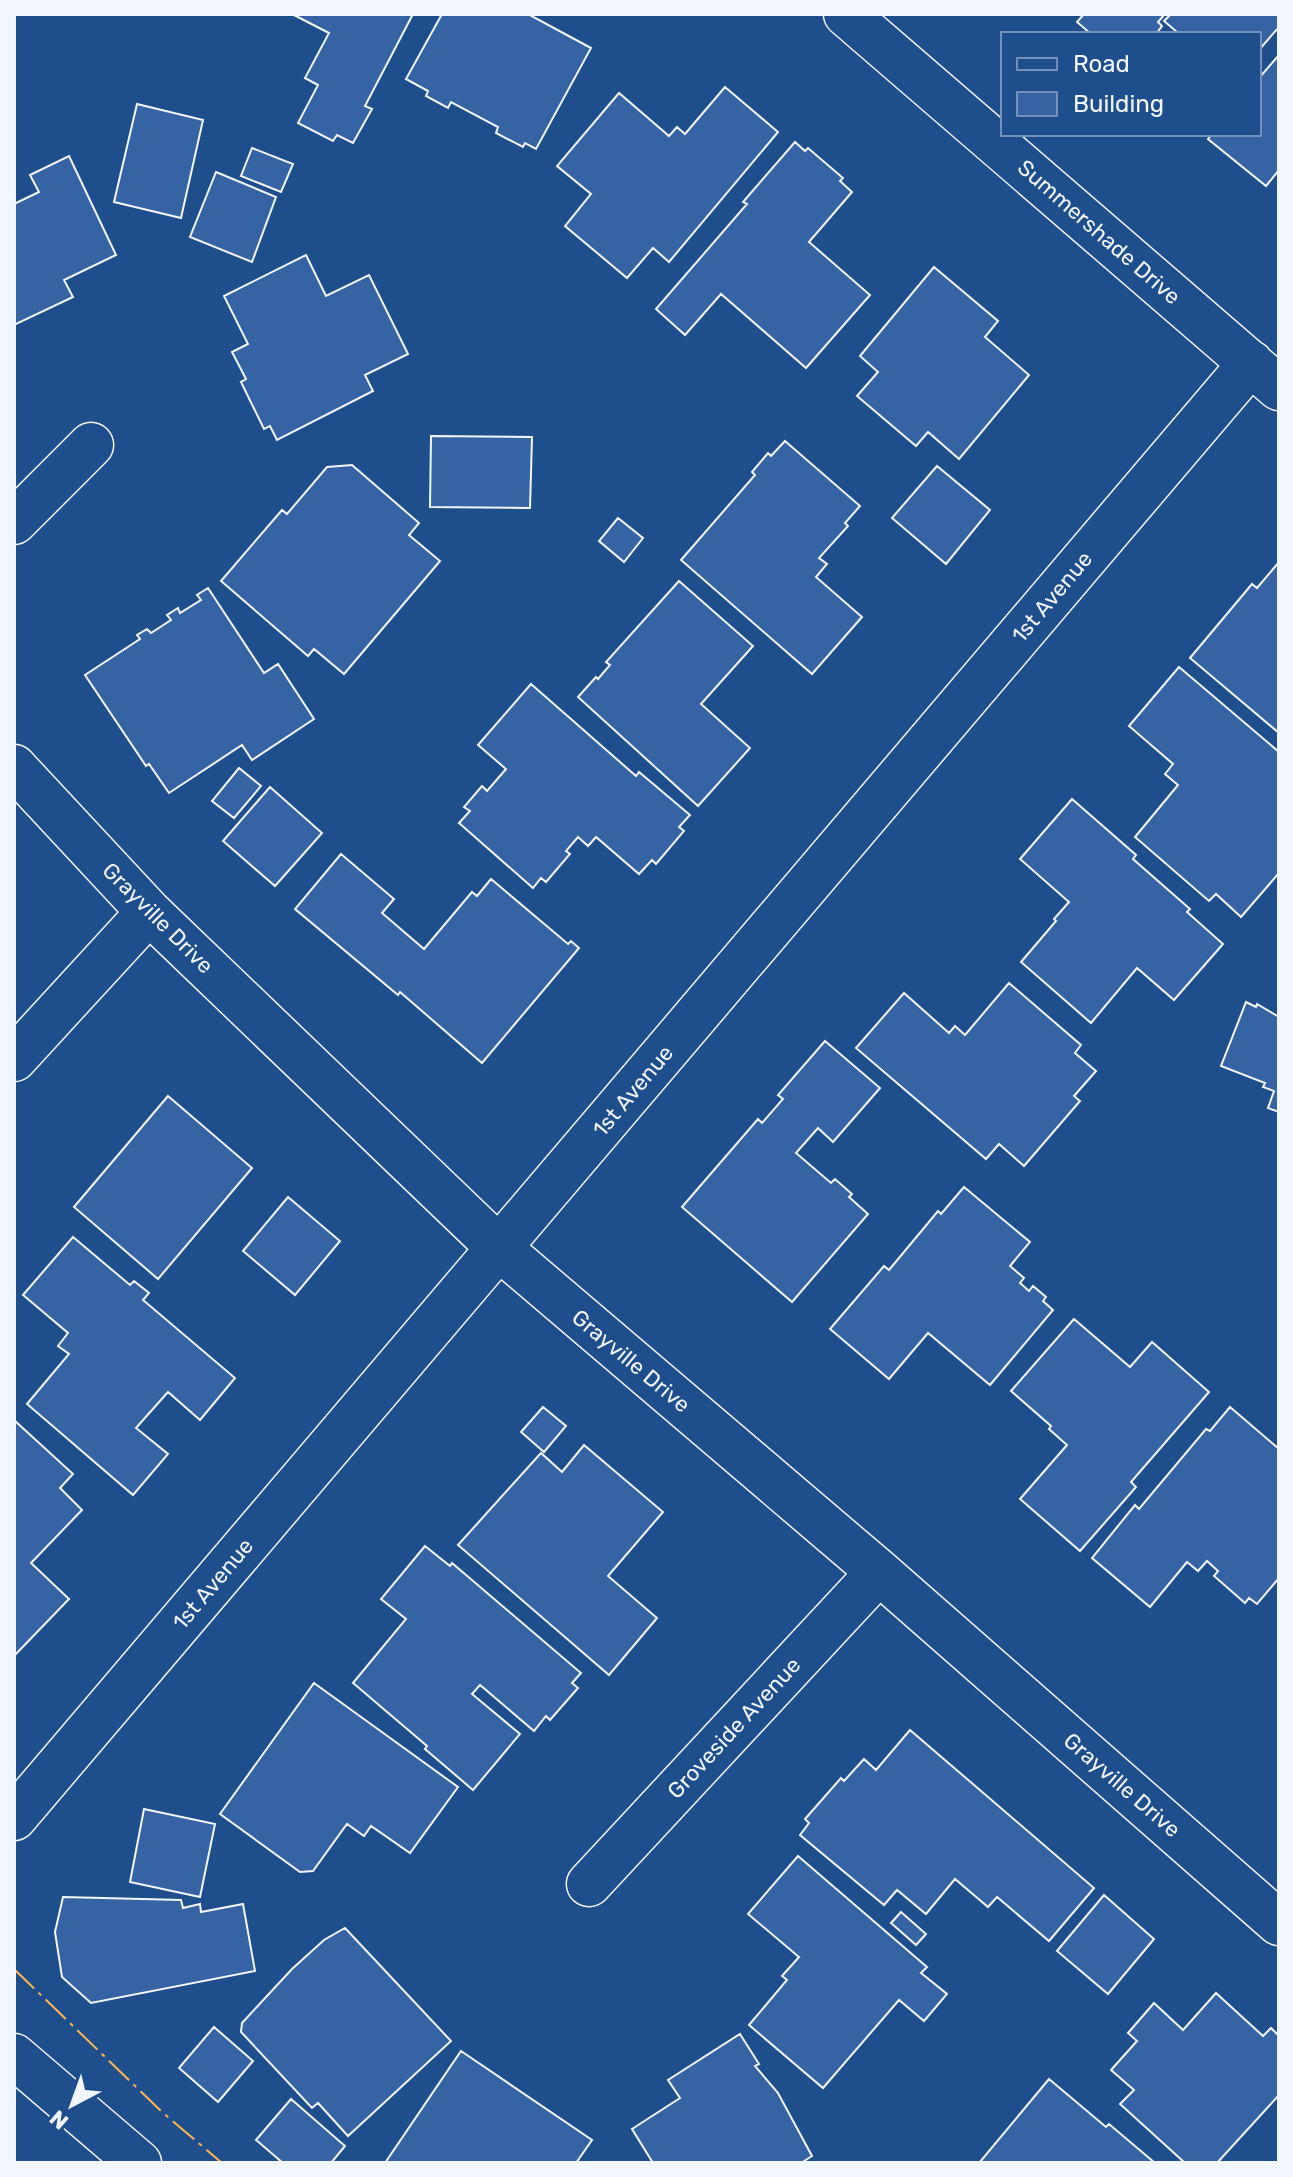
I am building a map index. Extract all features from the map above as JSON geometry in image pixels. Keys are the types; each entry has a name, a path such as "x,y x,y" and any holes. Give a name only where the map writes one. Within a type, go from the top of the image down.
{"street":[{"name":"Summershade Drive","path":"846,14 1265,376"},
{"name":"1st Avenue","path":"14,1818 499,1248 1265,376"},
{"path":"14,522 91,445"},
{"name":"Grayville Drive","path":"14,767 149,912 499,1248 879,1572 1279,1923"},
{"path":"14,1059 149,912"},
{"name":"Groveside Avenue","path":"589,1884 879,1572"},
{"path":"14,2056 139,2163"}],"building":[{"path":"292,14 413,14 365,106 372,109 353,143 337,135 333,141 298,123 318,85 305,78 329,33"},
{"path":"442,14 528,14 591,48 536,149 525,143 523,147 496,133 498,127 451,102 448,108 426,96 428,91 406,79"},
{"path":"1084,14 1165,14 1158,22 1162,26 1158,32 1089,32 1077,22"},
{"path":"1171,14 1279,14 1279,27 1261,48 1261,32 1177,32 1164,21"},
{"path":"1279,55 1279,170 1266,186 1208,139 1210,136 1261,136 1261,76"},
{"path":"725,87 778,132 669,262 653,248 627,278 565,226 591,194 557,166 619,93 669,136 677,127 685,134"},
{"path":"137,104 203,120 181,218 114,202"},
{"path":"795,142 805,151 808,148 843,178 840,181 852,192 809,242 870,295 806,368 721,294 685,335 656,309 747,204 743,202"},
{"path":"252,148 293,164 281,192 241,176"},
{"path":"69,156 116,255 64,280 73,297 14,325 14,204 39,192 30,175"},
{"path":"216,172 276,197 252,262 190,237"},
{"path":"306,255 326,296 369,275 408,354 365,375 373,391 277,440 270,426 264,429 241,382 246,379 232,352 248,344 224,296"},
{"path":"934,267 998,321 985,337 1029,375 959,459 928,432 916,446 857,396 878,372 860,356"},
{"path":"431,436 532,437 530,508 430,507"},
{"path":"785,441 860,506 845,523 848,526 819,558 827,564 816,577 862,617 812,674 681,560 755,475 752,472 768,453 771,456"},
{"path":"352,465 419,523 409,535 440,561 344,674 314,649 308,656 221,581 282,510 287,514 327,467"},
{"path":"937,466 990,510 946,564 892,518"},
{"path":"618,518 643,538 624,562 599,541"},
{"path":"1279,562 1279,733 1190,658 1252,584 1257,588"},
{"path":"679,581 753,646 701,704 750,748 698,806 578,697 596,677 598,679 610,665 606,662"},
{"path":"208,588 264,673 278,664 314,719 252,760 242,745 169,793 149,764 146,766 85,675 140,639 137,635 147,629 151,633 171,620 167,615 178,608 180,613 201,600 197,595"},
{"path":"1179,667 1279,752 1279,873 1241,917 1216,894 1209,901 1135,837 1178,785 1165,774 1173,764 1129,726"},
{"path":"531,684 636,776 639,772 690,815 679,827 684,831 656,864 652,860 639,874 596,837 588,846 578,837 566,851 570,854 546,882 541,878 533,888 459,823 470,811 464,807 482,786 487,791 506,769 478,745"},
{"path":"239,768 261,786 234,818 212,801"},
{"path":"270,787 322,833 275,886 223,841"},
{"path":"1072,799 1136,855 1133,859 1190,909 1187,912 1223,944 1174,1000 1137,968 1091,1023 1021,962 1069,902 1020,859"},
{"path":"341,854 394,899 382,913 424,949 472,892 477,896 491,879 568,944 571,941 579,948 482,1063 400,992 398,995 295,909"},
{"path":"1009,983 1081,1045 1075,1053 1096,1071 1074,1096 1080,1101 1024,1166 999,1144 986,1159 856,1048 904,993 949,1033 955,1026 965,1035"},
{"path":"1246,1002 1256,1007 1257,1004 1279,1017 1279,1112 1268,1108 1274,1091 1263,1087 1265,1083 1221,1066"},
{"path":"825,1041 880,1088 833,1142 818,1128 796,1153 831,1183 835,1179 868,1214 792,1302 682,1207 758,1119 762,1123 783,1099 778,1095"},
{"path":"168,1096 252,1168 158,1279 74,1207"},
{"path":"964,1187 1030,1242 1010,1266 1024,1278 1020,1283 1029,1291 1033,1286 1046,1297 1043,1301 1053,1310 990,1385 928,1333 889,1379 830,1329 884,1266 889,1270 938,1211 941,1214"},
{"path":"288,1197 340,1241 295,1295 243,1251"},
{"path":"73,1237 130,1285 134,1281 149,1293 143,1300 235,1378 200,1420 168,1392 136,1428 168,1454 133,1495 27,1404 69,1354 58,1346 68,1333 23,1295"},
{"path":"1074,1319 1130,1367 1152,1342 1209,1392 1131,1482 1136,1487 1080,1551 1020,1499 1067,1445 1049,1429 1051,1426 1011,1391"},
{"path":"543,1407 566,1426 544,1452 521,1432"},
{"path":"1230,1407 1279,1449 1279,1578 1257,1604 1249,1598 1245,1603 1214,1576 1218,1571 1207,1561 1198,1571 1187,1562 1150,1607 1092,1558 1135,1505 1139,1509 1206,1429 1210,1431"},
{"path":"14,1420 73,1474 60,1488 82,1510 31,1563 69,1599 14,1656"},
{"path":"584,1445 663,1512 608,1576 657,1618 609,1675 458,1545 541,1453 562,1472"},
{"path":"425,1546 450,1566 452,1563 581,1673 572,1683 578,1688 550,1720 546,1716 534,1731 480,1685 472,1694 520,1734 473,1790 353,1683 406,1619 381,1599"},
{"path":"314,1683 458,1787 410,1853 371,1826 364,1836 347,1824 313,1871 300,1872 220,1814"},
{"path":"910,1730 1094,1888 1049,1941 997,1897 988,1907 955,1879 926,1914 897,1890 884,1905 800,1835 809,1823 805,1819 841,1778 844,1781 864,1759 876,1770"},
{"path":"144,1809 215,1824 200,1897 130,1882"},
{"path":"798,1856 927,1967 921,1973 947,1994 924,2021 899,2000 823,2088 749,2025 787,1980 782,1976 799,1957 748,1914"},
{"path":"1104,1895 1154,1939 1108,1994 1057,1951"},
{"path":"63,1897 181,1900 183,1908 200,1904 201,1912 243,1904 255,1971 91,2003 62,1977 55,1932"},
{"path":"901,1912 926,1934 916,1945 891,1923"},
{"path":"345,1928 451,2041 348,2136 318,2103 312,2108 241,2032 242,2023 292,1969 324,1940"},
{"path":"1216,1993 1263,2036 1271,2028 1279,2036 1279,2095 1217,2163 1185,2163 1120,2104 1134,2090 1111,2070 1137,2041 1128,2033 1154,2003 1183,2030"},
{"path":"214,2027 253,2061 218,2102 179,2068"},
{"path":"740,2034 759,2064 755,2066 778,2093 812,2156 801,2163 653,2163 632,2129 680,2098 668,2080"},
{"path":"461,2051 592,2140 576,2163 385,2163"},
{"path":"1049,2079 1106,2127 1109,2124 1155,2163 979,2163"},
{"path":"291,2099 345,2146 331,2163 283,2163 256,2140"}],"power":[{"path":"14,1969 162,2112 222,2163"}]}
